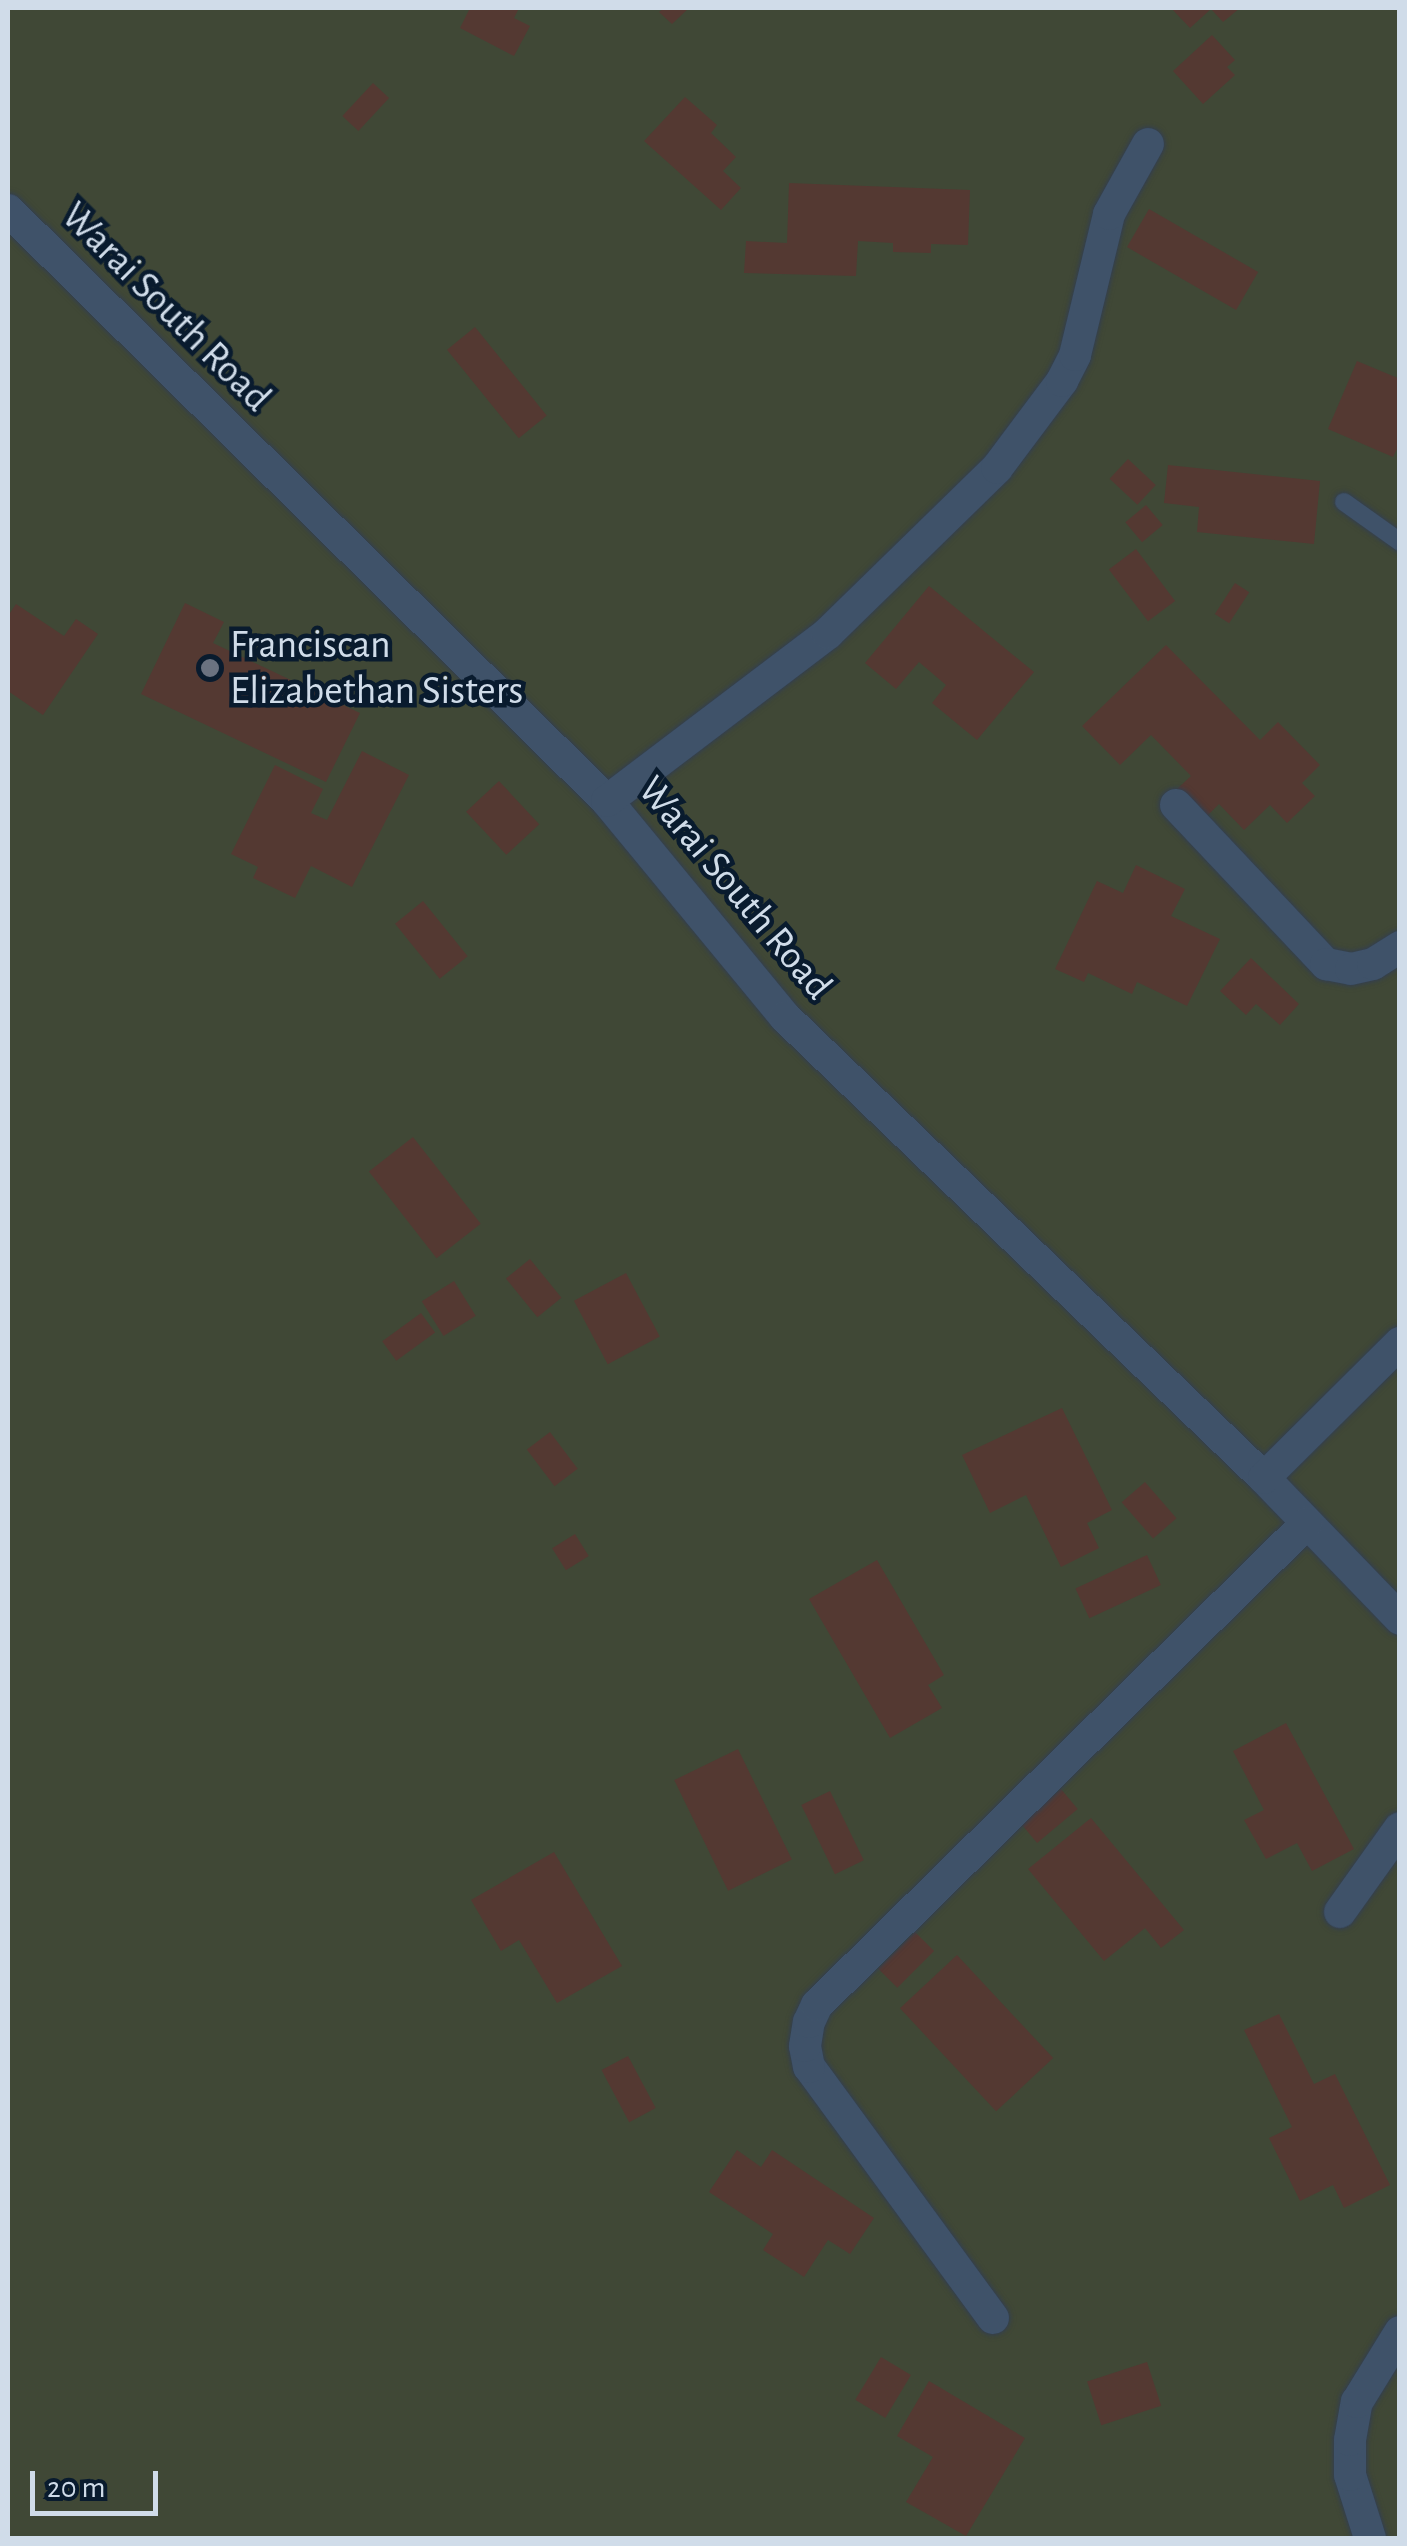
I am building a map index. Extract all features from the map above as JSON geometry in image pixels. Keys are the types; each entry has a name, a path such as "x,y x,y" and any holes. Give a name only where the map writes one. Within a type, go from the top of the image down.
{"street":[{"path":"607,800 828,633 997,468 1062,381 1074,355 1108,214 1148,144"},
{"name":"Warai South Road","path":"8,210 607,800 784,1017 1264,1478 1400,1619"},
{"path":"1176,805 1326,964 1351,968 1373,964 1400,947"},
{"path":"1264,1478 1400,1343"},
{"path":"993,2318 808,2066 805,2046 810,2022 817,2005 1307,1523"},
{"path":"1340,1912 1400,1828"},
{"path":"1370,2538 1350,2475 1350,2440 1358,2402 1400,2332"}],"lane":[{"path":"1344,502 1400,542"}],"green space":[{"path":"8,8 1399,8 1399,2538 8,2538"}],"building":[{"path":"470,8 519,8 514,18 530,26 514,56 460,28"},
{"path":"664,8 689,8 672,24 659,12"},
{"path":"1171,8 1240,8 1223,22 1211,9 1190,28"},
{"path":"1212,35 1235,60 1227,67 1235,75 1203,104 1173,71"},
{"path":"373,83 389,98 358,131 342,116"},
{"path":"685,97 717,125 711,133 736,157 723,171 741,188 721,210 644,141"},
{"path":"789,183 970,190 968,245 931,244 931,253 893,252 893,243 858,241 856,276 744,273 746,241 787,243"},
{"path":"1149,209 1258,272 1236,310 1127,247"},
{"path":"475,327 547,416 519,438 447,350"},
{"path":"1357,361 1400,379 1400,443 1393,457 1328,429"},
{"path":"1128,459 1156,485 1137,505 1110,479"},
{"path":"1168,465 1320,481 1314,544 1197,532 1199,507 1164,503"},
{"path":"1146,505 1163,525 1142,542 1125,522"},
{"path":"1136,549 1175,601 1148,621 1109,569"},
{"path":"1235,583 1249,592 1229,623 1215,614"},
{"path":"929,586 1034,672 977,740 932,703 946,685 919,662 896,689 865,663"},
{"name":"Franciscan Elizabethan Sisters","path":"185,603 224,622 213,643 360,713 326,782 141,694"},
{"path":"16,604 64,636 76,619 98,634 43,715 8,691 8,616"},
{"path":"1166,645 1260,740 1278,722 1320,765 1302,783 1315,796 1287,823 1270,805 1244,830 1219,804 1205,818 1177,789 1191,776 1151,735 1120,765 1082,726"},
{"path":"362,751 409,775 352,887 311,866 295,898 253,878 258,867 231,854 275,765 323,789 311,813 327,820"},
{"path":"499,781 539,824 506,855 466,812"},
{"path":"1136,865 1185,889 1171,916 1220,939 1187,1006 1137,982 1132,994 1088,973 1084,982 1055,969 1097,881 1123,893"},
{"path":"423,901 468,956 440,979 395,924"},
{"path":"1251,958 1299,1004 1280,1025 1256,1004 1246,1015 1220,991"},
{"path":"413,1137 481,1224 437,1258 369,1171"},
{"path":"530,1259 561,1298 537,1317 506,1279"},
{"path":"626,1273 660,1337 608,1364 574,1301"},
{"path":"454,1281 476,1316 444,1336 422,1301"},
{"path":"421,1313 435,1332 396,1361 382,1341"},
{"path":"1062,1408 1112,1510 1087,1523 1099,1548 1061,1567 1026,1495 990,1513 962,1455"},
{"path":"550,1432 578,1469 555,1486 527,1449"},
{"path":"1145,1482 1176,1518 1153,1539 1122,1502"},
{"path":"575,1534 589,1556 566,1570 552,1548"},
{"path":"1147,1555 1161,1585 1089,1618 1075,1588"},
{"path":"877,1560 944,1675 928,1685 942,1708 890,1738 809,1599"},
{"path":"1286,1723 1354,1849 1312,1871 1297,1843 1266,1859 1244,1820 1264,1810 1233,1751"},
{"path":"738,1749 792,1860 728,1891 674,1780"},
{"path":"1061,1789 1078,1809 1037,1843 1020,1823"},
{"path":"830,1791 864,1860 835,1874 801,1805"},
{"path":"1091,1818 1184,1930 1161,1948 1145,1928 1104,1961 1028,1869"},
{"path":"554,1852 622,1966 557,2003 519,1940 501,1951 471,1900"},
{"path":"915,1932 934,1951 897,1988 878,1969"},
{"path":"957,1955 1053,2058 996,2111 900,2008"},
{"path":"1279,2014 1314,2084 1335,2074 1390,2185 1344,2208 1333,2185 1300,2201 1269,2138 1292,2127 1244,2030"},
{"path":"628,2056 656,2108 629,2122 602,2070"},
{"path":"737,2150 761,2167 772,2150 874,2218 850,2254 828,2240 804,2277 763,2250 773,2234 709,2192"},
{"path":"881,2357 911,2375 885,2418 855,2400"},
{"path":"1147,2362 1161,2406 1101,2425 1087,2381"},
{"path":"929,2381 1025,2438 966,2536 906,2502 933,2457 897,2436"}],"place":[{"name":"Franciscan Elizabethan Sisters","path":"210,668"}]}
